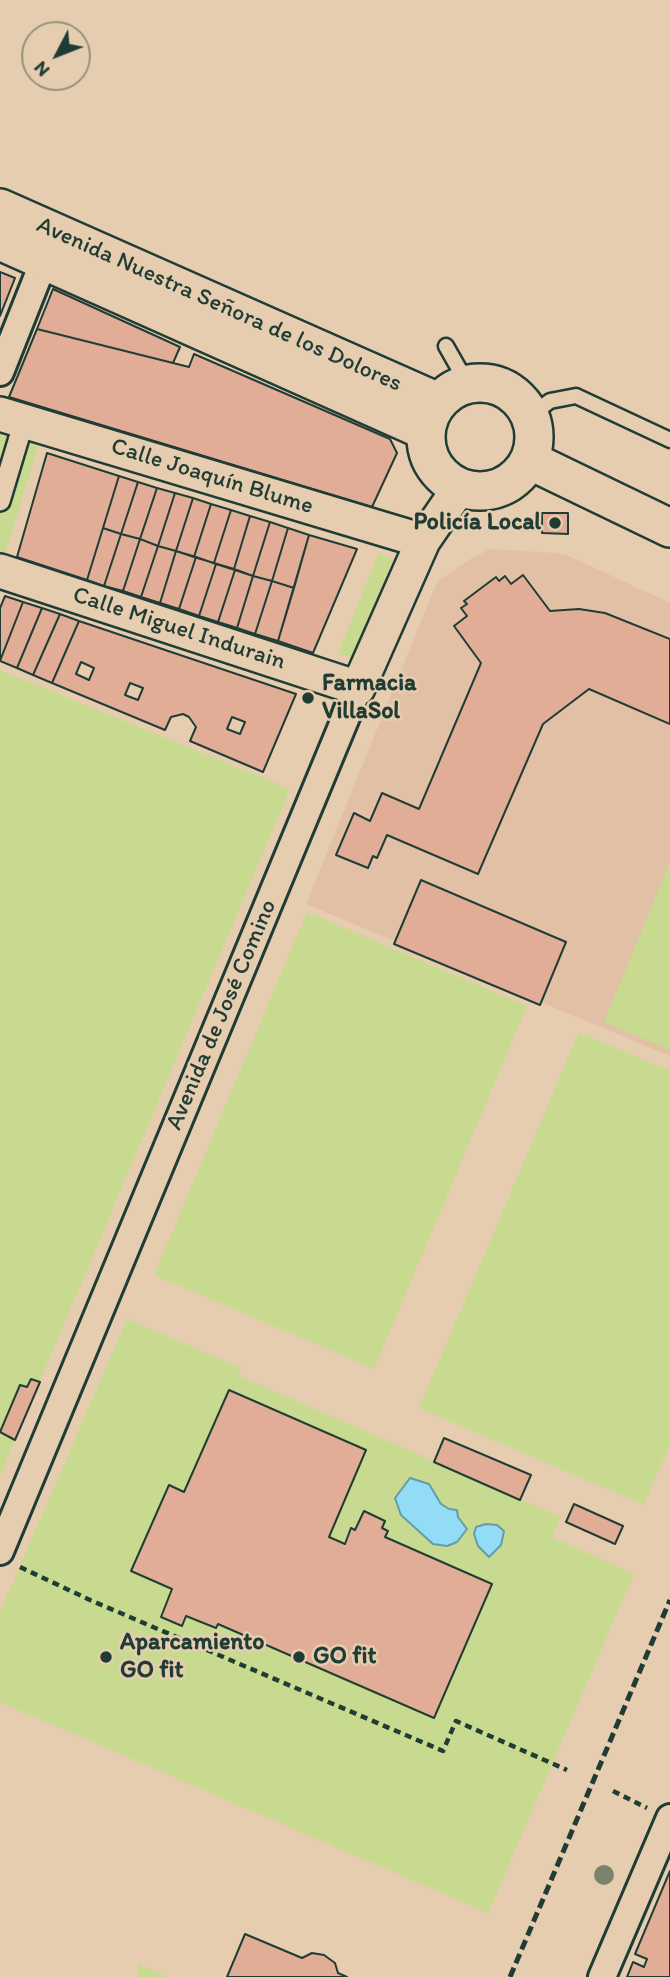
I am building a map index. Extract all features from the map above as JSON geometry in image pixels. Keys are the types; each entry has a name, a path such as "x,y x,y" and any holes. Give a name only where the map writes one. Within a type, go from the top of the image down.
{"main road":[{"name":"Avenida Nuestra Señora de los Dolores","path":"0,208 444,405"},
{"name":"Avenida Nuestra Señora de los Dolores","path":"0,241 44,261 444,405"},
{"path":"483,382 498,385 511,393 523,404 530,416 534,446 520,474 507,484 492,490 475,491 460,487 444,478 433,465 427,449 444,405 483,382"},
{"path":"529,460 670,528"}],"street":[{"path":"0,372 44,261"},
{"path":"0,501 12,417"},
{"name":"Calle Joaquín Blume","path":"12,417 423,541"},
{"name":"Avenida de José Comino","path":"8,1558 358,688 423,541 460,487"},
{"name":"Calle Miguel Indurain","path":"0,571 358,688"},
{"path":"602,1977 670,1819"}],"lane":[{"path":"444,405 446,346"},
{"path":"530,416 550,401 576,396 670,440"}],"path":[{"path":"8,1558 126,1616 443,1751 456,1721 567,1770"},
{"path":"613,1791 670,1819"}],"shaded area":[{"path":"490,549 569,556 670,603 670,1056 306,904 437,582"}],"green space":[{"path":"0,424 41,437 3,561 0,560"},
{"path":"379,553 393,559 352,658 338,653"},
{"path":"0,670 290,789 0,1476"},
{"path":"670,862 670,1050 604,1022"},
{"path":"307,912 527,1006 374,1369 154,1275"},
{"path":"579,1032 670,1071 670,1444 644,1505 419,1408"},
{"name":"GO fit","path":"127,1319 241,1368 238,1375 561,1517 552,1537 634,1574 488,1913 0,1702 0,1612"},
{"path":"138,1964 167,1977 138,1977"}],"water":[{"path":"410,1478 429,1484 441,1504 457,1510 458,1517 467,1529 457,1542 447,1546 433,1544 401,1515 395,1498"},
{"path":"497,1525 504,1531 501,1545 489,1557 478,1546 474,1534 476,1527"}],"building":[{"path":"0,272 15,278 0,316"},
{"path":"53,289 180,347 173,363 37,329"},
{"path":"37,329 189,367 194,354 390,439 397,453 372,507 9,397"},
{"path":"47,453 119,476 87,580 17,557"},
{"path":"119,476 138,482 121,534 103,528"},
{"path":"138,482 157,488 140,539 121,534"},
{"path":"157,488 175,493 158,546 140,539"},
{"path":"175,493 193,498 176,551 158,546"},
{"path":"193,498 211,504 194,557 176,551"},
{"path":"211,504 231,510 214,563 194,557"},
{"path":"231,510 250,516 234,569 214,563"},
{"name":"Policía Local","path":"542,513 568,513 568,534 542,533"},
{"path":"250,516 270,522 253,576 234,569"},
{"path":"270,522 288,528 272,581 253,576"},
{"path":"103,528 121,534 104,586 87,580"},
{"path":"288,528 309,535 294,588 272,581"},
{"path":"121,534 140,539 123,591 104,586"},
{"path":"309,535 357,549 313,653 278,641"},
{"path":"140,539 158,546 141,597 123,591"},
{"path":"158,546 176,551 160,603 141,597"},
{"path":"176,551 196,557 179,609 160,603"},
{"path":"196,557 216,564 199,616 179,609"},
{"path":"216,564 235,570 218,622 199,616"},
{"path":"235,570 253,576 237,628 218,622"},
{"path":"523,575 550,611 579,609 605,613 670,639 670,724 589,689 543,724 478,874 387,835 377,858 373,856 368,868 336,855 354,813 370,821 382,793 419,809 481,663 454,626 467,616 461,608 467,604 464,601 496,577 499,581 505,576 511,584"},
{"path":"253,576 272,581 255,634 237,628"},
{"path":"272,581 294,588 278,641 255,634"},
{"path":"5,596 23,602 0,661 0,608"},
{"path":"23,602 42,608 17,668 0,661"},
{"path":"42,608 60,614 33,675 17,668"},
{"path":"60,614 79,621 52,683 33,675"},
{"path":"79,621 296,694 263,772 190,741 196,727 189,717 183,714 171,717 165,730 52,683","holes":["81,662 94,668 89,680 76,674","130,683 143,688 138,700 125,695","232,717 245,722 240,734 227,729"]},
{"path":"421,880 566,942 540,1005 394,944"},
{"path":"31,1379 40,1382 15,1440 0,1432 20,1385 27,1387"},
{"path":"229,1390 366,1450 329,1537 345,1544 351,1528 355,1530 364,1511 385,1521 382,1528 388,1531 385,1537 492,1584 434,1718 218,1624 216,1628 186,1616 182,1626 161,1617 172,1589 131,1571 169,1485 184,1492"},
{"path":"444,1438 531,1475 520,1500 434,1462"},
{"path":"574,1504 623,1526 615,1544 566,1522"},
{"path":"670,1871 670,1977 627,1977 633,1962 644,1967 647,1959 635,1954"},
{"path":"245,1934 302,1958 312,1953 324,1955 335,1963 338,1973 347,1977 227,1977"}],"railway":[{"path":"510,1977 670,1600"}],"place":[{"name":"Policía Local","path":"555,523"},
{"name":"Farmacia VillaSol","path":"308,698"},
{"name":"Aparcamiento GO fit","path":"106,1657"},
{"name":"GO fit","path":"299,1657"}]}
